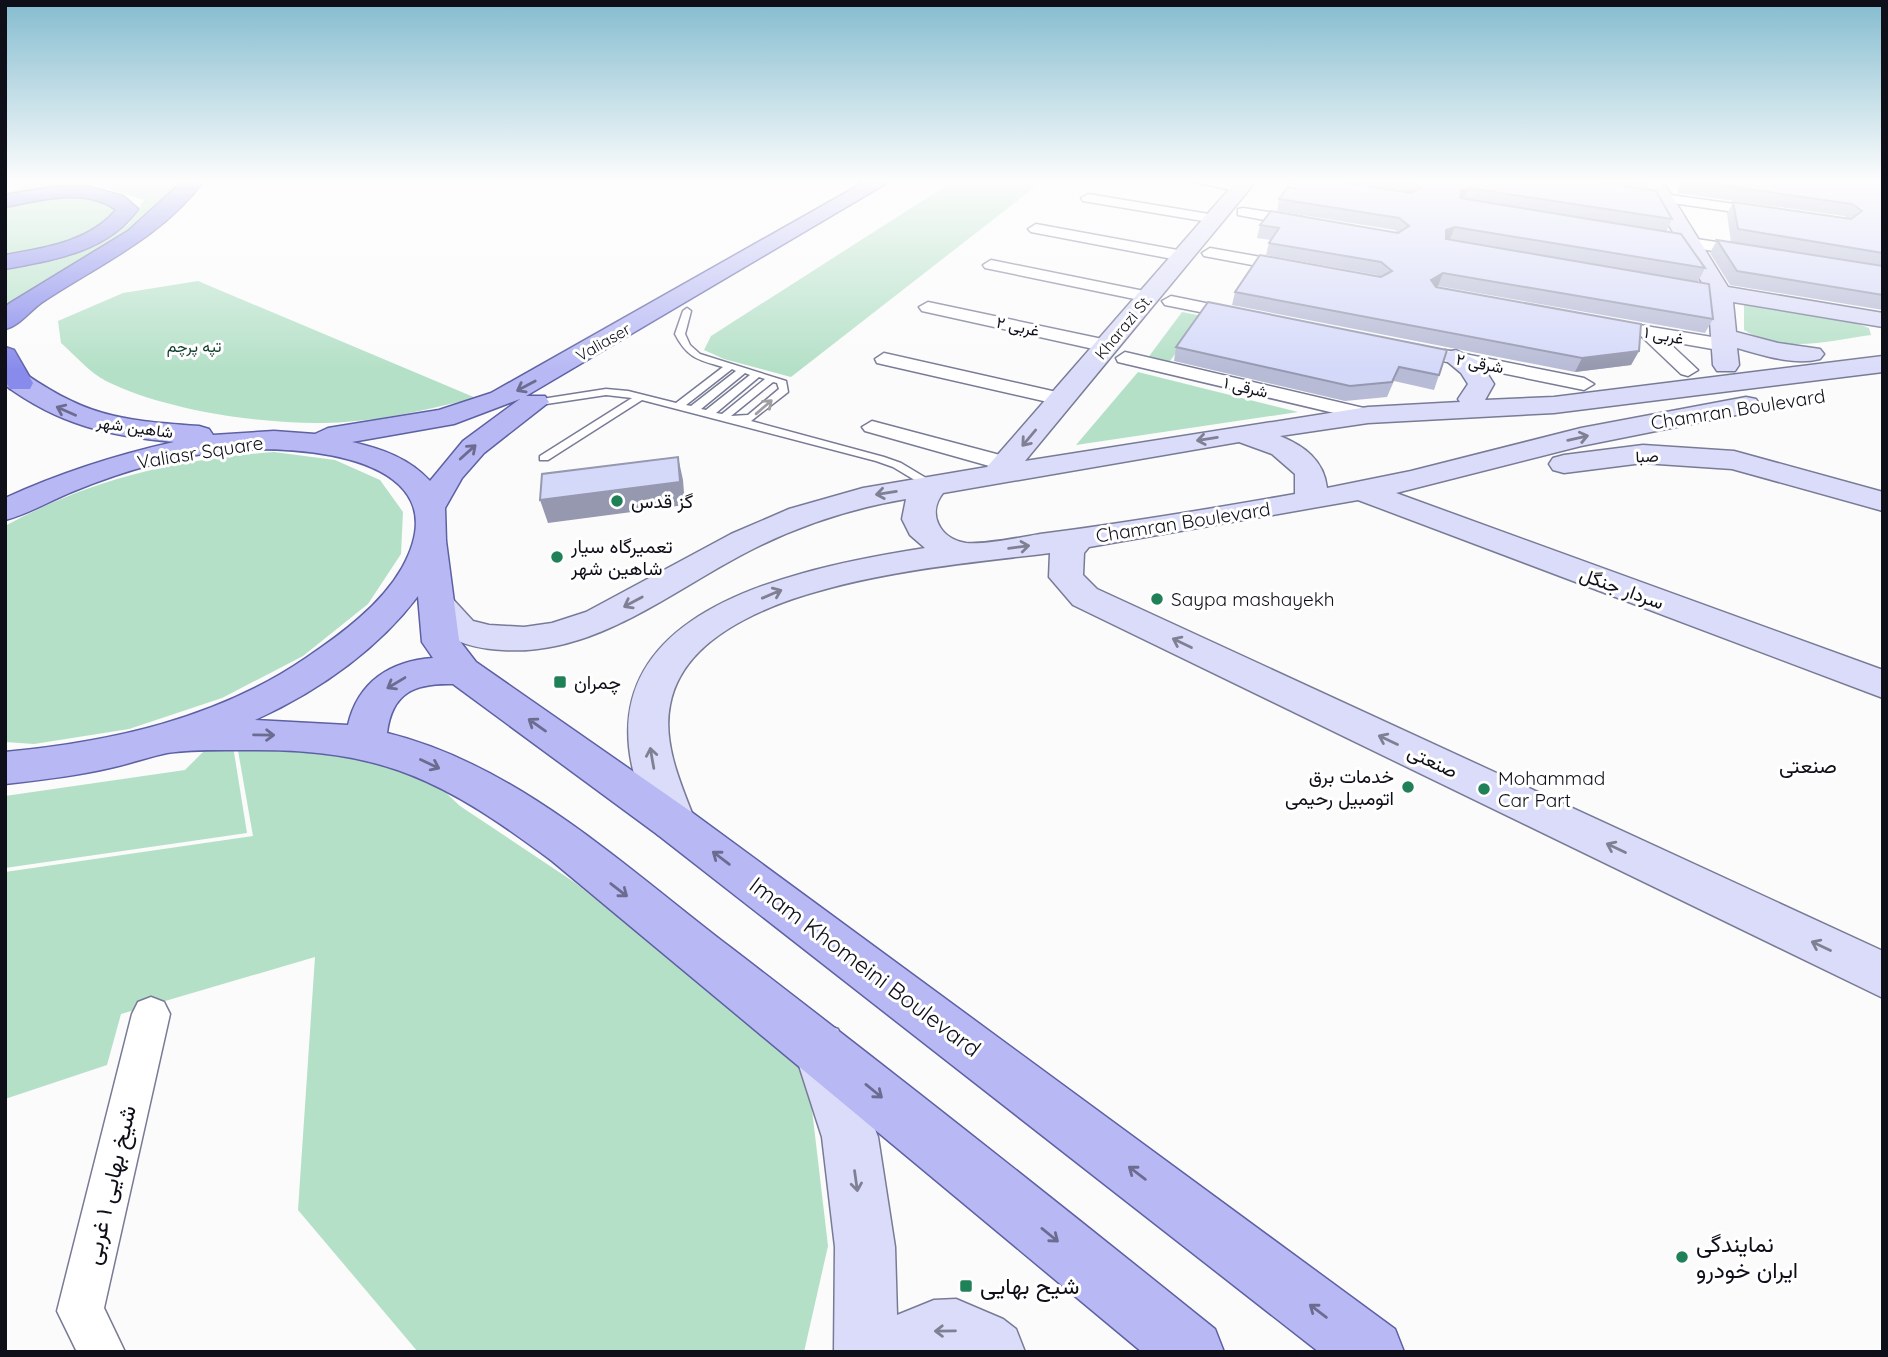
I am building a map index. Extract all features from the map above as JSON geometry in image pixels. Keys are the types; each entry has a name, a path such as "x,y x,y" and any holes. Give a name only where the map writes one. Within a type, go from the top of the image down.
{"highway":[{"path":"5,262 77,243"},
{"path":"5,321 32,296 125,243"},
{"path":"5,355 13,377"}],"main road":[{"name":"Valiaser","path":"290,440 410,426 478,409 772,243"},
{"name":"Valiaser","path":"430,525 457,462 499,426 800,243"},
{"name":"شاهین شهر","path":"13,377 57,408 88,420 122,428 290,440"},
{"name":"Valiasr Square","path":"5,510 98,472 165,454 229,443 290,440 340,446 382,459 413,480 430,525"},
{"name":"Imam Khomeini Boulevard","path":"430,525 441,642 461,671 674,823 1372,1352"},
{"path":"5,776 171,738 254,705 324,665 377,622 413,581 430,525"},
{"path":"365,742 368,716 373,702 383,692 413,674 439,670 461,671"},
{"path":"171,738 271,735 365,742 425,761 478,788 550,836 818,1045 1192,1352"},
{"path":"5,768 60,764"}],"street":[{"path":"1114,243 1183,256"},
{"name":"Kharazi St.","path":"1160,299 1183,256 1194,243"},
{"name":"Kharazi St.","path":"1003,469 1071,406 1160,299 1210,253 1216,243"},
{"path":"1691,243 1720,293 1725,349"},
{"path":"1693,243 1759,254"},
{"path":"1210,253 1312,272"},
{"path":"991,265 1253,317"},
{"path":"1693,288 1883,320"},
{"name":"۲ غربی","path":"928,307 1116,352"},
{"name":"۱ غربی","path":"1582,320 1725,349"},
{"path":"1647,332 1688,370"},
{"name":"Chamran Boulevard","path":"437,604 461,630 489,637 524,639 556,635 599,620 744,541 800,516 863,497 932,486 1003,469 1037,467 1241,433 1688,370 1725,349 1811,354 1883,345"},
{"name":"۱ شرقی","path":"1116,352 1368,415"},
{"name":"۲ شرقی","path":"1429,353 1584,384"},
{"path":"1456,358 1471,368 1481,384 1472,399"},
{"path":"884,359 1071,406"},
{"name":"Chamran Boulevard","path":"1368,415 1554,405 1883,364"},
{"name":"Chamran Boulevard","path":"674,823 653,766 646,719 654,682 684,645 721,618 805,581 1310,501 1406,482 1579,438 1688,415 1883,386"},
{"path":"1688,415 1695,431 1709,441 1883,488"},
{"path":"872,427 1003,469"},
{"path":"1241,433 1275,444 1301,461 1311,474 1314,488 1310,501"},
{"path":"1037,467 1063,435"},
{"name":"صبا","path":"1406,482 1643,454 1698,456 1776,470 1883,502"},
{"path":"932,486 921,496 916,509 918,523 943,546 963,554"},
{"name":"سردار جنگل","path":"1362,491 1883,685"},
{"name":"صنعتی","path":"1079,539 1067,551 1066,577 1085,597 1883,975"},
{"name":"شیخ بهایی ۱ غربی","path":"102,1352 80,1311 151,1014"},
{"path":"818,1045 850,1137 865,1247 866,1352"},
{"path":"897,1352 921,1334 941,1329 961,1331 993,1352"}],"lane":[{"path":"687,311 680,334 686,346 697,356 729,368 781,381 784,390 751,418 729,419"},
{"path":"678,407 729,368"},
{"path":"693,410 742,371"},
{"path":"708,414 757,375"},
{"path":"729,419 771,379"},
{"path":"533,403 606,392 640,397 880,459 897,465 932,486"},
{"path":"544,458 640,397"}],"green space":[{"path":"5,243 67,243 51,247 5,256"},
{"path":"88,243 111,243 5,308 5,268"},
{"path":"856,243 963,243 791,377 724,359 704,350 711,336"},
{"name":"تپه پرچم","path":"198,281 476,398 361,421 287,422 222,415 160,401 106,381 88,369 61,343 58,321 123,293"},
{"path":"1744,305 1853,322 1869,328 1871,335 1806,344 1774,342 1744,330"},
{"path":"1182,312 1202,316 1168,364 1147,359"},
{"path":"1138,372 1298,412 1076,445"},
{"path":"274,452 335,460 380,480 403,512 401,554 368,604 303,656 222,698 129,729 34,744 5,742 5,526 70,495 135,474 203,460"},
{"path":"213,742 233,746 247,833 5,868 5,796 185,770"},
{"path":"237,745 334,747 428,776 460,806 574,882 807,1067 828,1246 804,1352 418,1352 298,1210 315,957 121,1014 107,1065 5,1099 5,872 253,836"}],"building":[{"path":"1271,243 1471,243 1709,284 1713,319 1443,273 1431,280 1436,287 1641,324 1639,351 1582,358 1235,292 1260,255 1381,277 1392,271 1381,262"},
{"path":"1555,243 1688,243 1705,268"},
{"path":"1719,243 1738,243 1883,266 1883,295 1737,271"},
{"path":"1825,243 1883,243 1883,253"},
{"path":"1208,302 1447,350 1439,375 1399,367 1392,382 1350,386 1176,347"},
{"path":"678,457 680,482 540,500 542,474"}],"place":[{"name":"گز قدس","path":"617,501"},
{"name":"تعمیرگاه سیار شاهین شهر","path":"557,557"},
{"name":"Saypa mashayekh","path":"1157,599"},
{"name":"چمران","path":"560,682"},
{"name":"خدمات برق اتومبیل رحیمی","path":"1408,787"},
{"name":"Mohammad Car Part","path":"1484,789"},
{"name":"نمایندگی ایران خودرو","path":"1682,1257"},
{"name":"شیح بهایی","path":"966,1286"}],"district":[{"name":"صنعتی","path":"1808,766"}]}
